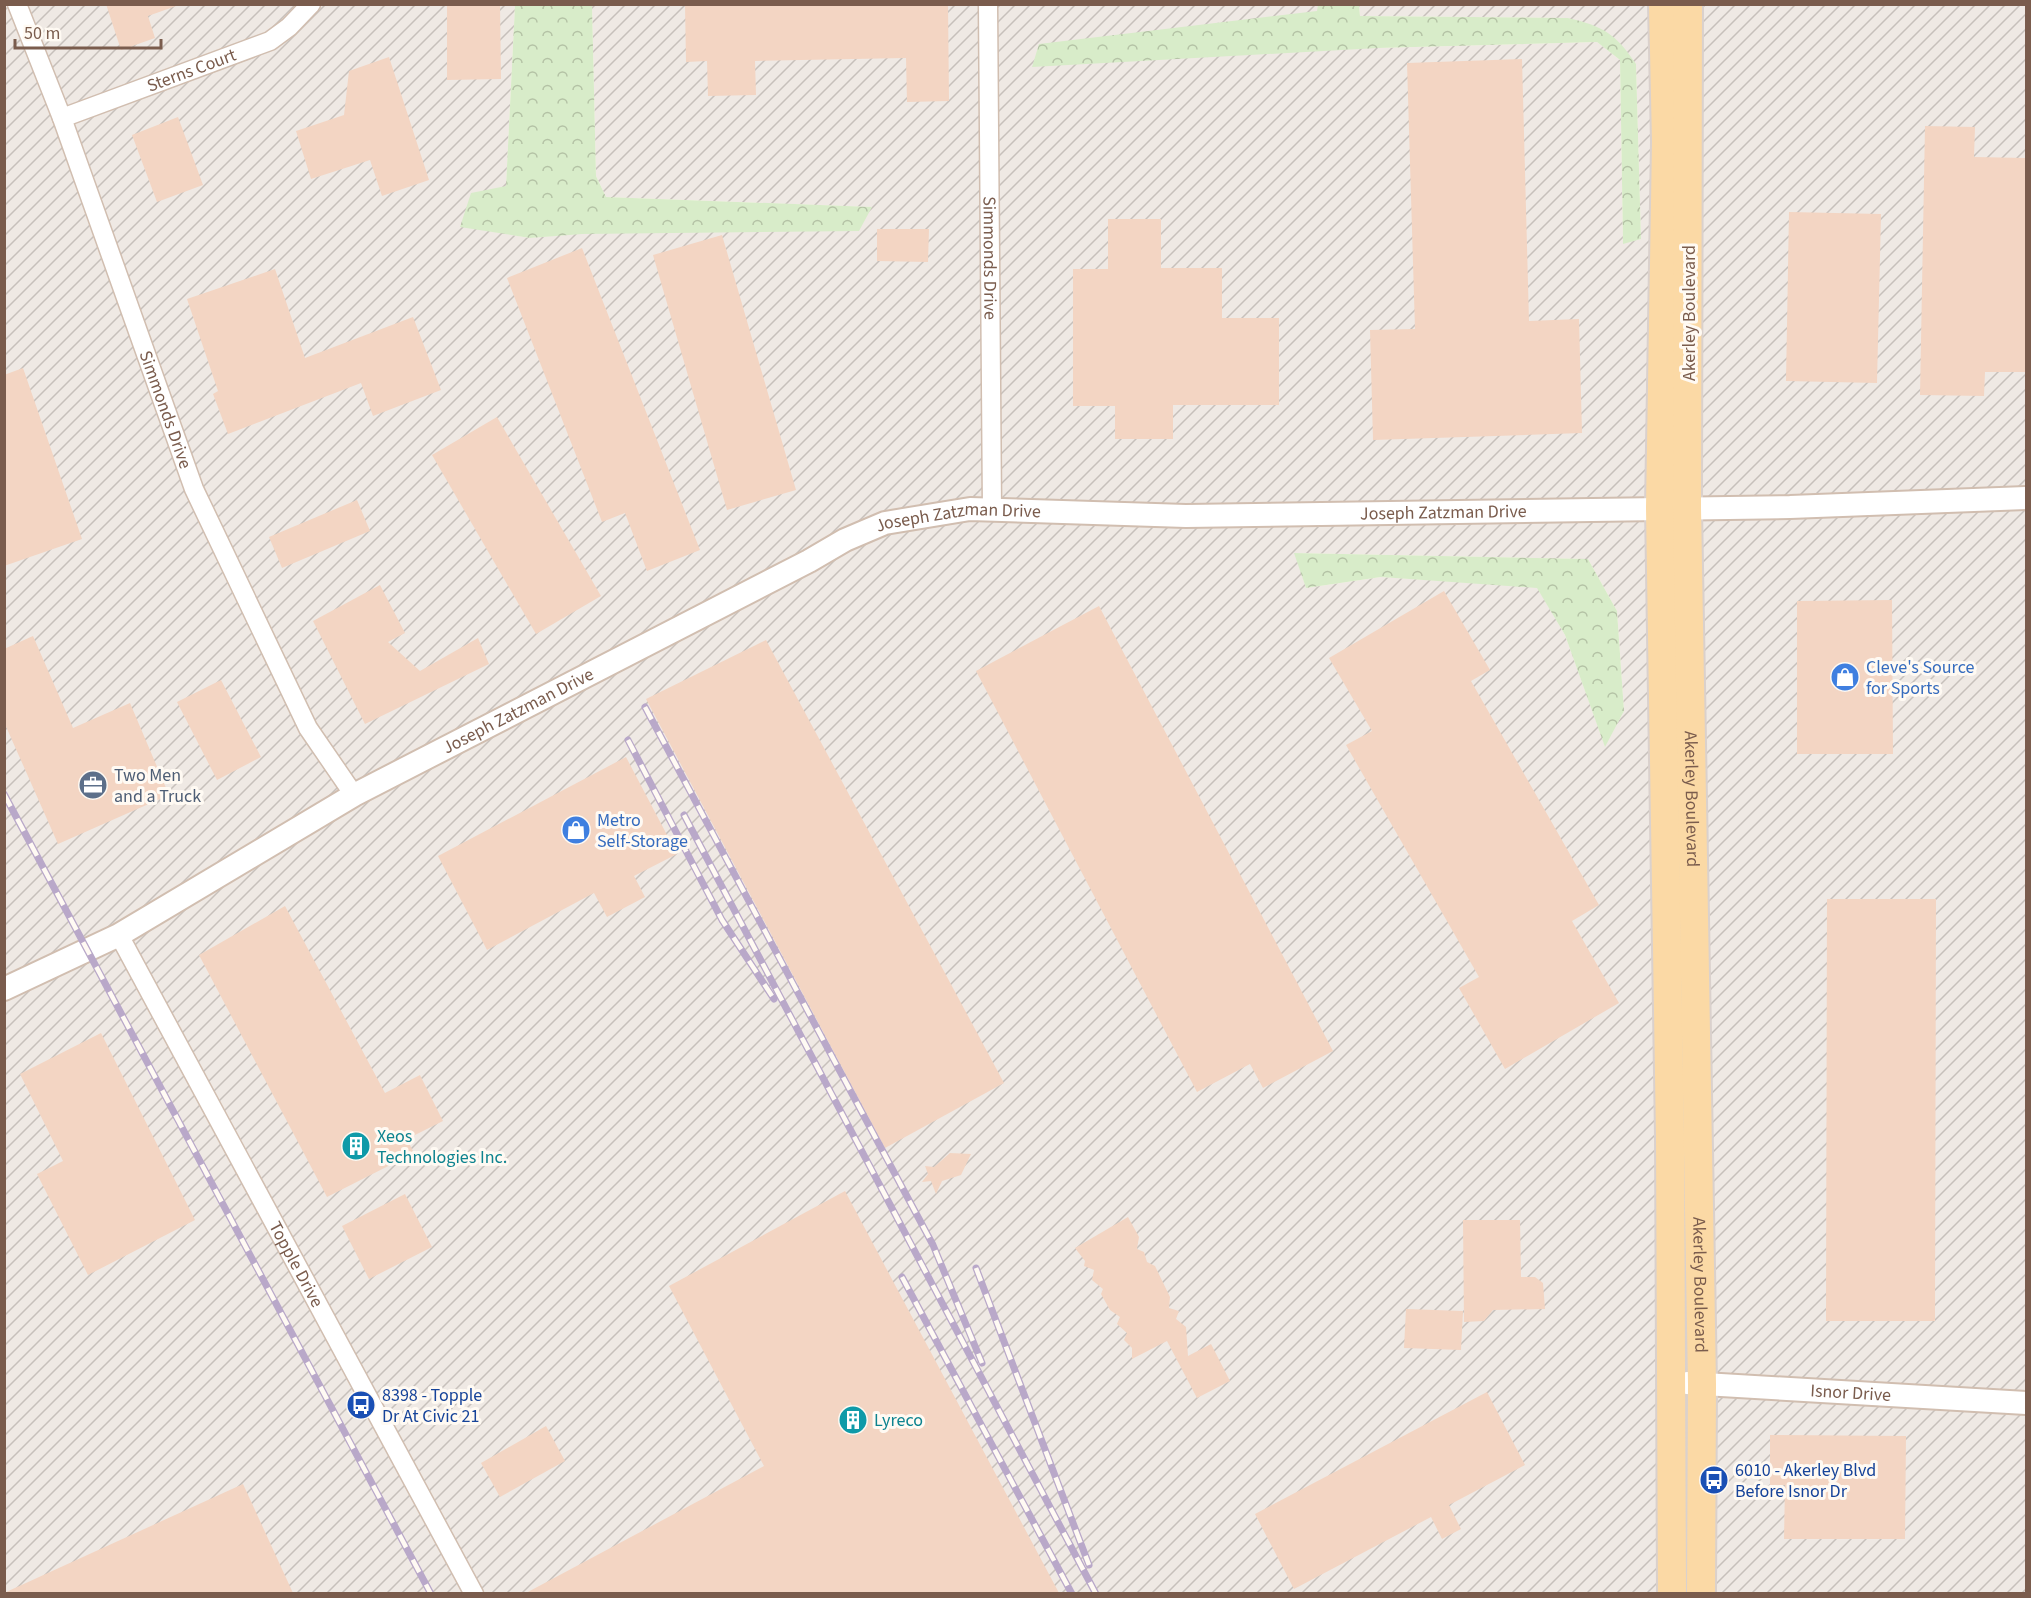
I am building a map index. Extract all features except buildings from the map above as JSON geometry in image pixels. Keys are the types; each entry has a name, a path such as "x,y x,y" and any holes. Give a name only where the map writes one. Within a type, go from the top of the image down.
{"main road":[{"name":"Akerley Boulevard","path":"1663,4 1674,508 1702,1384 1701,1593"},
{"name":"Akerley Boulevard","path":"1672,1593 1674,508 1690,142 1688,4"}],"street":[{"name":"Simmonds Drive","path":"17,4 62,118 194,489 308,728 354,795"},
{"name":"Sterns Court","path":"62,118 270,41 290,27 311,4"},
{"name":"Simmonds Drive","path":"988,4 992,510"},
{"name":"Joseph Zatzman Drive","path":"4,989 119,935 354,795 798,567 845,540 885,524 908,518 970,509 1186,516 1934,503 2026,498"},
{"name":"Topple Drive","path":"119,935 474,1593"},
{"name":"Isnor Drive","path":"1672,1383 2026,1403"}],"shaded area":[{"path":"5,5 515,5 506,186 460,226 530,238 871,207 606,197 596,176 592,5 1318,5 1318,11 1378,48 1597,42 1620,60 1623,243 1641,239 1636,64 1568,18 1360,16 1359,5 2026,5 2026,1593 5,1594","holes":["1295,553 1588,559 1617,611 1624,711 1605,746 1565,635 1537,587 1381,577 1306,588"]}],"green space":[{"path":"515,5 592,5 596,176 606,197 872,207 859,231 582,234 530,238 460,227 471,193 506,186"},
{"path":"1318,5 1359,5 1360,16 1568,18 1591,24 1615,38 1636,64 1641,239 1623,244 1620,60 1597,42 1378,48 1032,67 1039,44 1317,11"},
{"path":"1294,553 1588,559 1617,611 1624,711 1605,747 1565,635 1537,588 1381,577 1306,588"}],"railway":[{"path":"645,707 933,1245 982,1363"},
{"path":"628,740 722,920 774,999"},
{"path":"4,794 431,1594"},
{"path":"684,815 1096,1594"},
{"path":"976,1268 1089,1565"},
{"path":"902,1277 1072,1594"}],"place":[{"name":"Cleve's Source for Sports","path":"1845,677"},
{"name":"Two Men and a Truck","path":"93,785"},
{"name":"Metro Self-Storage","path":"576,830"},
{"name":"Xeos Technologies Inc.","path":"356,1146"},
{"name":"8398 - Topple Dr At Civic 21","path":"361,1405"},
{"name":"Lyreco","path":"853,1420"},
{"name":"6010 - Akerley Blvd Before Isnor Dr","path":"1714,1480"}]}
